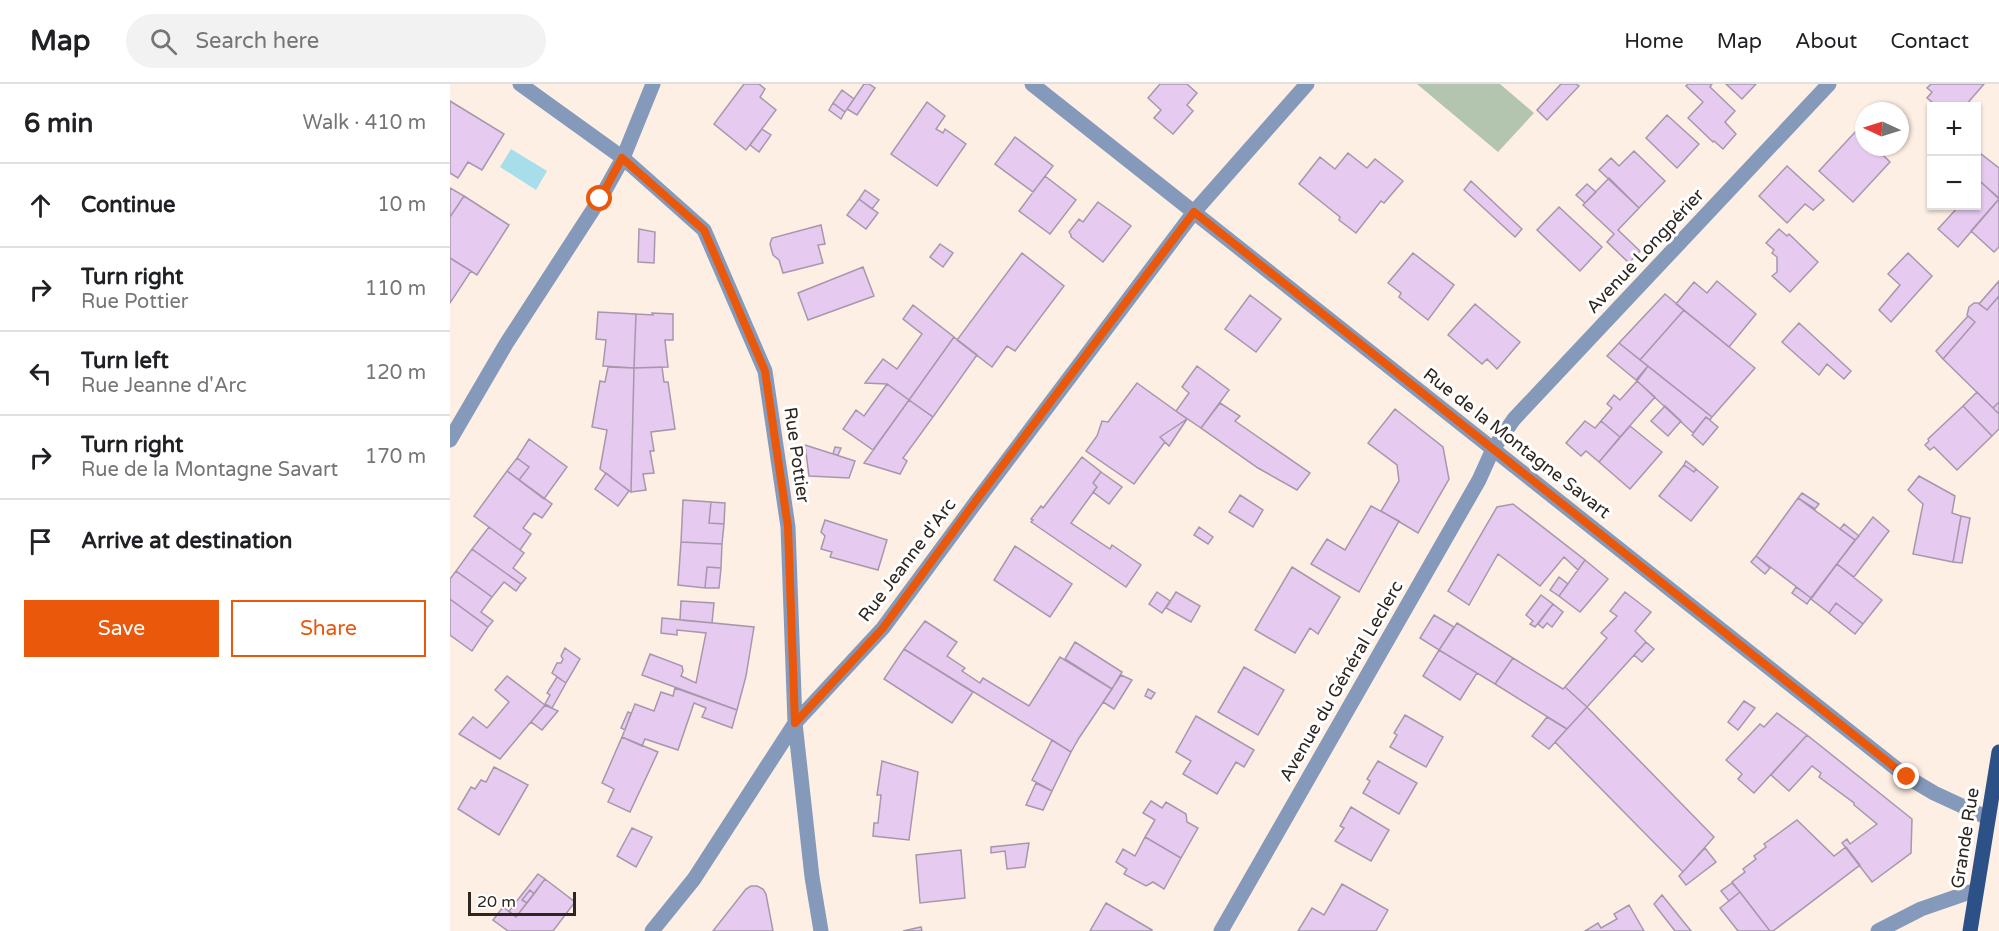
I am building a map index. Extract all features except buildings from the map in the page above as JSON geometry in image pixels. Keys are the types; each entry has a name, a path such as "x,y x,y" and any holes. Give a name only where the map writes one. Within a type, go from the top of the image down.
{"main road":[{"name":"Grande Rue","path":"1970,931 1988,818 1997,780 1999,752"}],"street":[{"name":"Rue Pottier","path":"520,84 622,158 704,230 765,371 788,527 795,723 812,877 821,931"},
{"path":"450,440 506,344 600,199 622,158 653,84"},
{"name":"Rue de la Montagne Savart","path":"1032,84 1907,777 1934,793 1988,818"},
{"name":"Rue Jeanne d'Arc","path":"652,931 694,879 795,723 883,628 1194,212 1307,84"},
{"name":"Avenue Longpérier","path":"1493,449 1522,410 1829,84"},
{"name":"Avenue du Général Leclerc","path":"1221,931 1479,480 1493,449"},
{"path":"1878,931 1920,909 1976,890"}],"green space":[{"path":"1417,84 1500,84 1534,113 1498,152"}],"water":[{"path":"511,149 547,171 536,190 500,167"}],"route":[{"path":"600,199 622,158 704,230 765,371 788,527 795,723 883,628 1194,212 1907,777"}]}
